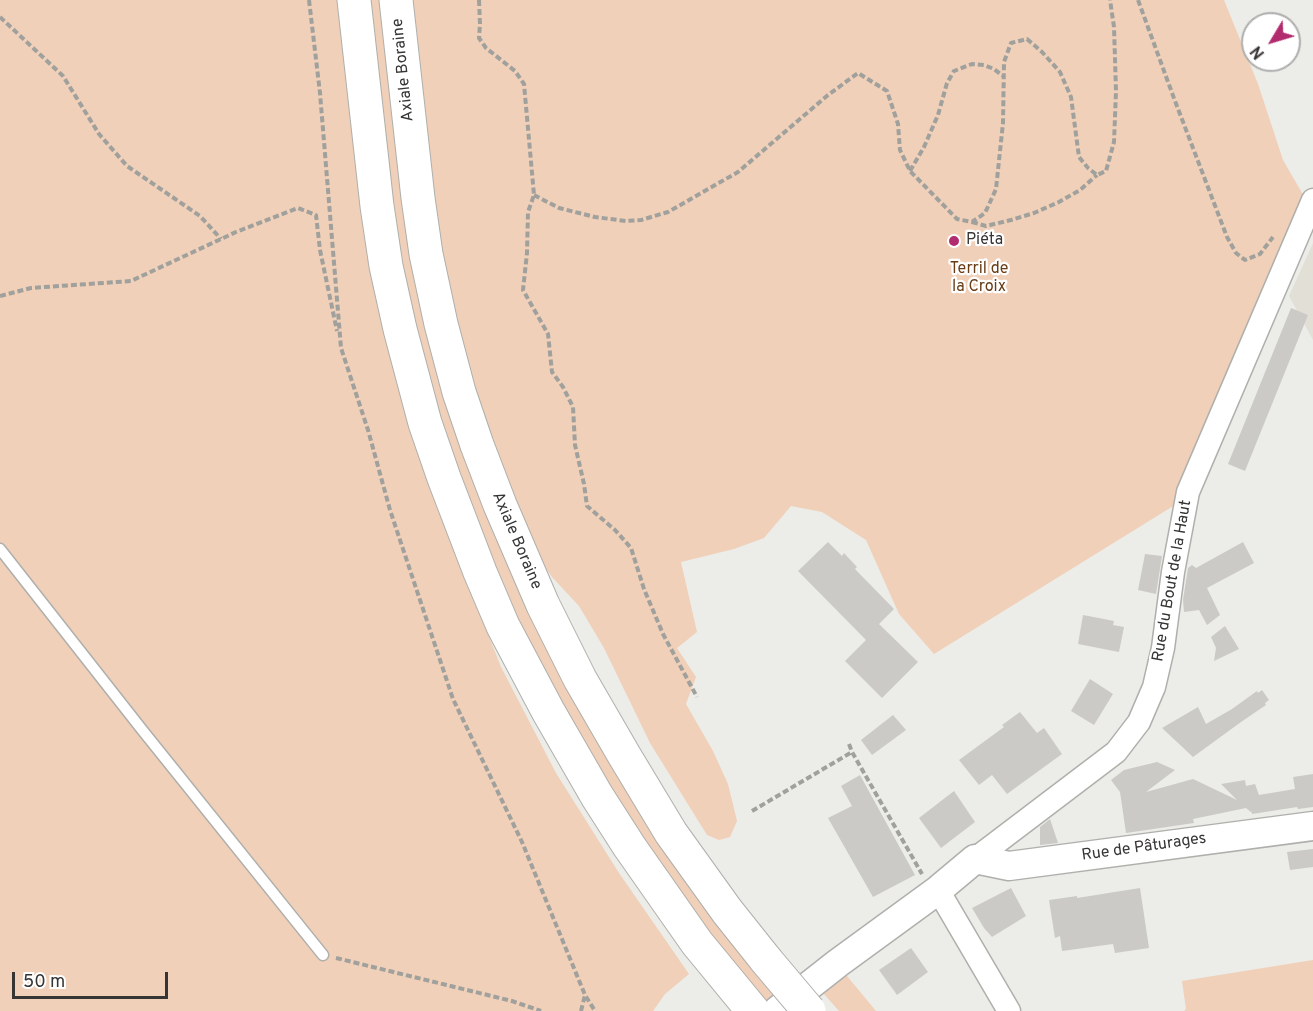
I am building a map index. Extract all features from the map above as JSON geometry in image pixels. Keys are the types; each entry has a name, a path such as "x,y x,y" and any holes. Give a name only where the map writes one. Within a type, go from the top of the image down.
{"highway":[{"path":"354,0 386,266 425,423 467,539 503,626 597,796 628,846 698,944 742,999"},
{"name":"Axiale Boraine","path":"396,0 418,198 429,266 459,392 500,505 543,605 580,679 671,833 727,911 809,1011"}],"street":[{"name":"Rue du Bout de la Haut","path":"777,1011 1116,752 1139,722 1154,687 1163,648 1173,572 1188,492 1309,208"},
{"name":"Rue de Pâturages","path":"975,859 1009,866 1313,826"},
{"path":"935,892 1009,1011"}],"lane":[{"path":"0,549 323,955"}],"path":[{"path":"309,0 320,93 341,348"},
{"path":"479,0 479,38 486,48 515,71 524,84 534,195 528,212 523,290 548,334 552,372 573,407 575,445 587,506 615,530 631,548 644,589 663,634 697,697"},
{"path":"534,195 559,208 595,217 626,221 641,220 669,212 738,172 858,73 887,91 898,124 900,150 910,171 957,219 986,226 1034,213 1073,194 1097,175 1106,171 1114,142 1116,80 1110,0"},
{"path":"1138,0 1227,237 1236,253 1245,260 1260,254 1292,212 1309,208"},
{"path":"0,18 63,76 99,134 127,166 200,216 221,239"},
{"path":"972,222 985,213 996,189 1003,123 1004,62 1011,43 1027,39 1060,72 1071,97 1079,158 1097,175"},
{"path":"910,171 924,147 938,115 947,83 954,71 972,63 994,69 1004,76"},
{"path":"0,296 32,288 131,281 221,239 298,208 316,215 320,250 341,348 368,430 390,510 453,699 522,842 585,995 595,1011"},
{"path":"849,744 935,892"},
{"path":"752,811 852,752"},
{"path":"323,955 512,1001 541,1011"},
{"path":"581,1011 585,995"}],"shaded area":[{"path":"1313,243 1313,340 1289,296"}],"green space":[{"path":"0,0 337,0 358,188 376,293 400,395 431,488 501,667 556,773 619,873 689,974 665,994 653,1011 0,1011"},
{"path":"365,0 385,0 507,552 792,1011 768,1011 653,863 542,675 465,502 407,309"},
{"name":"Terril de la Croix","path":"409,0 1224,0 1241,42 1241,72 1253,72 1283,160 1313,212 1191,495 934,654 899,614 866,540 822,512 791,506 764,538 734,549 681,562 697,632 677,648 696,677 686,704 713,751 728,784 737,821 730,837 719,840 707,835 650,743 604,648 579,606 552,577 535,554 489,439 462,349 441,263"},
{"path":"1313,960 1313,1011 1184,1011 1186,1009 1182,981"},
{"path":"847,975 876,1011 839,1011 823,993"}],"building":[{"path":"1291,308 1308,315 1245,471 1228,464"},
{"path":"828,542 842,556 844,553 857,567 855,569 894,609 879,624 918,662 882,698 845,661 866,640 798,571"},
{"path":"1243,542 1254,563 1207,588 1220,615 1207,625 1199,610 1184,612 1183,600 1188,568 1192,565 1196,568"},
{"path":"1145,554 1162,556 1156,594 1138,590"},
{"path":"1083,615 1114,621 1113,625 1124,627 1119,652 1078,644"},
{"path":"1225,626 1239,649 1214,661 1216,648 1211,637"},
{"path":"1090,679 1113,694 1094,725 1071,711"},
{"path":"1262,690 1269,700 1265,703 1266,705 1193,757 1162,728 1198,707 1206,724"},
{"path":"1020,712 1037,733 1044,728 1062,754 1007,794 992,775 979,785 959,760 1004,727 1002,725"},
{"path":"893,715 906,730 872,755 861,740"},
{"path":"1157,762 1175,770 1146,792 1193,779 1237,800 1221,784 1245,780 1246,786 1255,784 1259,795 1295,789 1293,777 1313,774 1313,807 1298,809 1297,807 1252,814 1246,808 1193,819 1194,823 1126,833 1120,792 1111,780 1124,770"},
{"path":"860,775 915,875 873,897 828,818 852,806 841,786"},
{"path":"954,791 975,822 941,848 919,818"},
{"path":"1050,819 1058,843 1040,845 1040,827"},
{"path":"1313,849 1313,867 1290,870 1287,852"},
{"path":"1011,888 1026,916 992,937 972,908"},
{"path":"1140,888 1149,948 1115,953 1113,944 1062,951 1060,936 1055,938 1049,900"},
{"path":"911,948 928,972 897,995 879,970"}],"place":[{"name":"Piéta","path":"954,241"}]}
